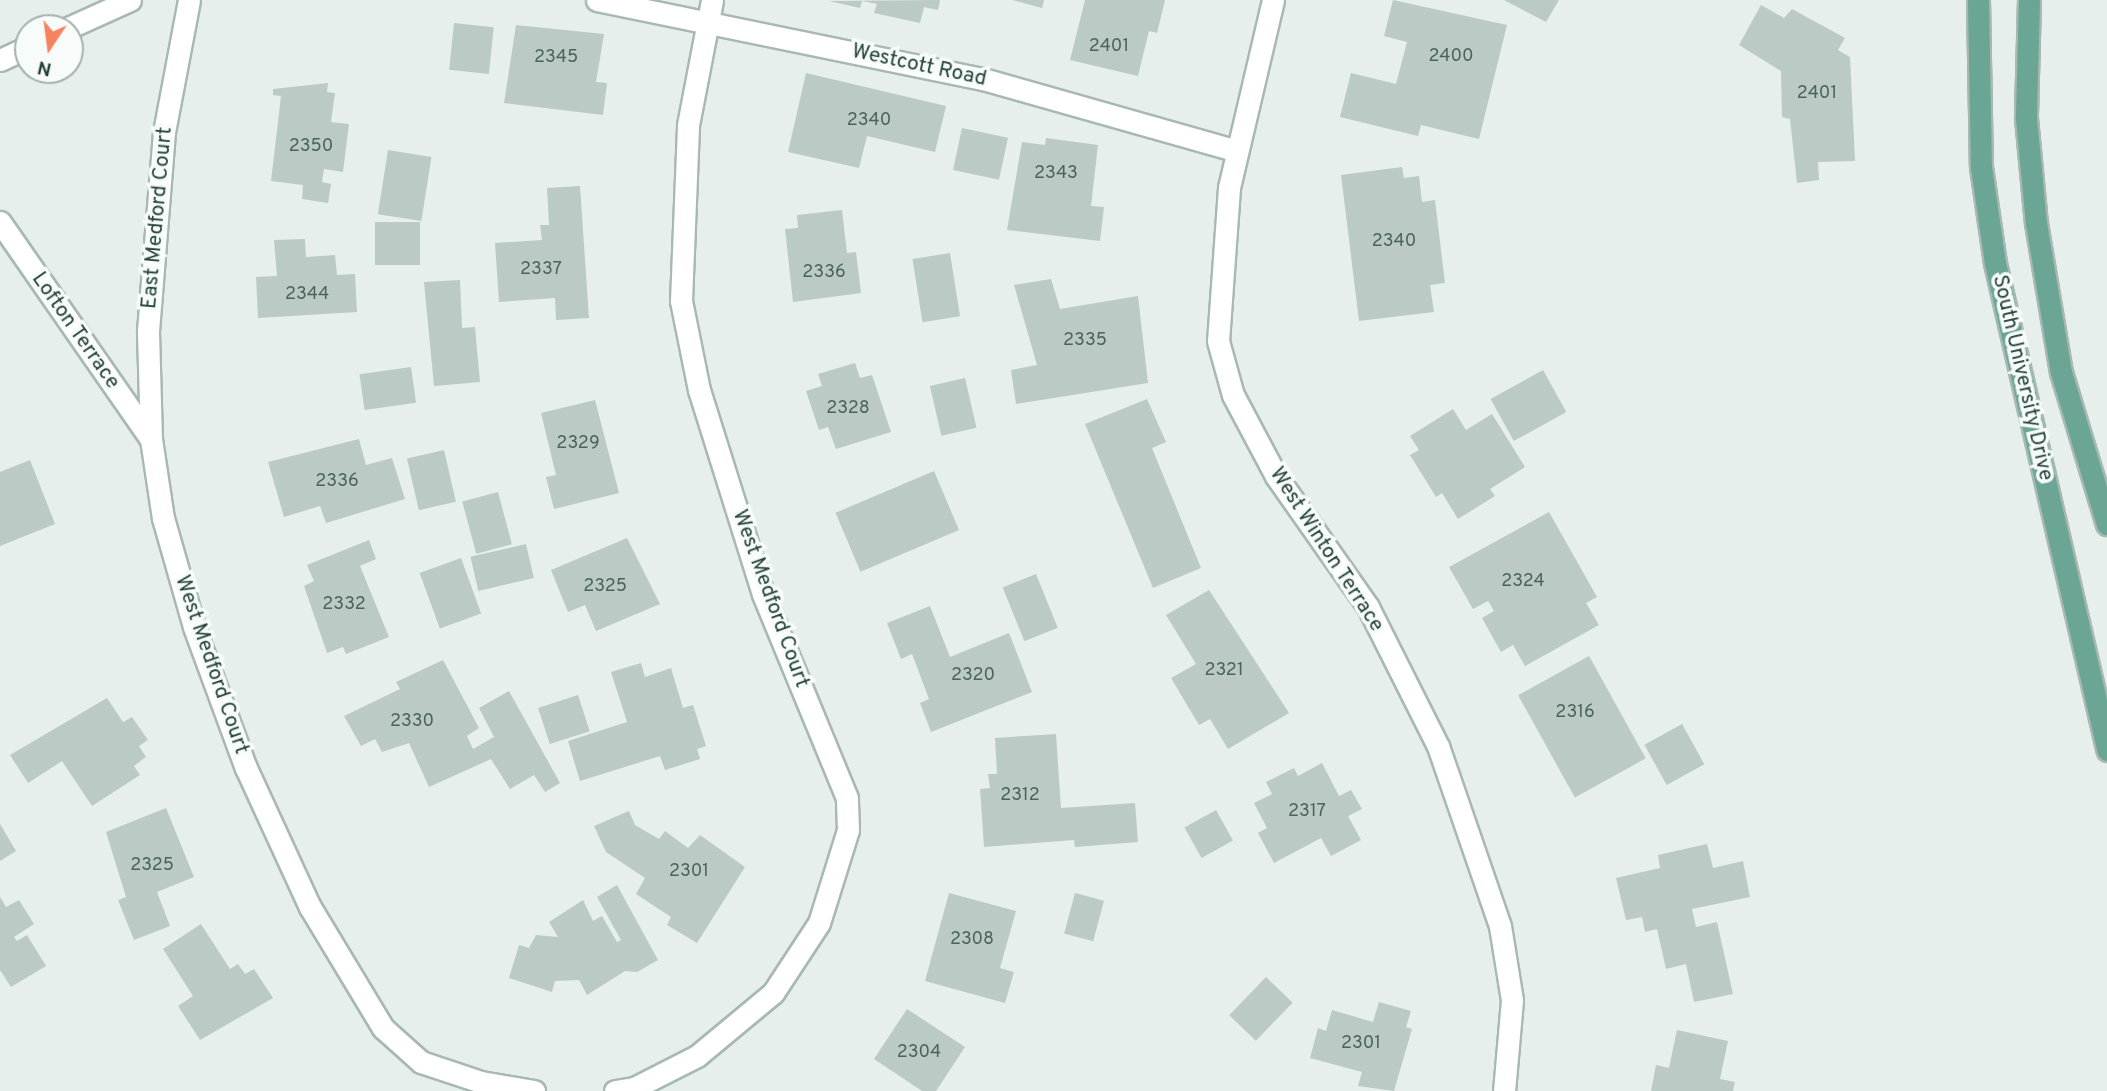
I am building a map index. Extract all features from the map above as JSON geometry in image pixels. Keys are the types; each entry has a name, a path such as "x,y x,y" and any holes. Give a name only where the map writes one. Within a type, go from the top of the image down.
{"main road":[{"name":"South University Drive","path":"1978,0 1982,167 1995,262 2107,750"},
{"name":"South University Drive","path":"2029,0 2026,118 2036,223 2061,372 2107,524"}],"street":[{"path":"84,21 130,0"},
{"name":"East Medford Court","path":"151,439 153,232 164,132 189,0"},
{"name":"Westcott Road","path":"597,0 983,79 1237,151"},
{"name":"West Medford Court","path":"615,1091 634,1088 697,1056 773,993 820,923 848,830 847,798 763,594 699,390 681,301 688,125 712,0"},
{"name":"West Winton Terrace","path":"1273,0 1237,151 1216,302 1217,341 1230,384 1276,476 1368,607 1438,746 1500,926 1512,1000 1504,1091"},
{"name":"Lofton Terrace","path":"0,222 151,439"},
{"name":"West Medford Court","path":"151,439 163,518 194,627 246,768 317,918 383,1028 421,1062 481,1082 534,1091"}],"building":[{"path":"940,0 938,10 924,7 920,23 874,13 877,4 862,1 860,8 829,1"},
{"path":"1012,0 1044,0 1042,8"},
{"path":"1085,0 1165,0 1157,33 1149,31 1138,76 1070,60"},
{"path":"1393,0 1507,25 1479,139 1421,125 1418,136 1340,117 1351,73 1396,84 1407,42 1384,36"},
{"path":"1504,0 1559,0 1546,22"},
{"path":"1761,5 1784,18 1792,9 1845,38 1838,50 1850,57 1855,161 1818,162 1819,180 1797,183 1790,119 1782,117 1781,71 1739,45"},
{"path":"454,23 494,27 489,74 449,70"},
{"path":"516,25 604,34 596,82 607,83 603,115 504,103"},
{"path":"806,73 946,106 935,152 867,136 859,168 788,152"},
{"path":"328,83 327,92 335,93 331,122 349,124 343,172 324,169 322,182 331,184 328,203 302,199 303,185 271,181 281,96 273,95 273,89"},
{"path":"962,128 1008,138 999,180 953,170"},
{"path":"1046,138 1098,145 1091,206 1104,207 1100,241 1007,230 1022,142 1045,145"},
{"path":"388,150 431,157 421,221 378,214"},
{"path":"1402,167 1404,178 1419,176 1422,202 1435,200 1445,283 1430,285 1434,312 1359,321 1341,175"},
{"path":"580,186 589,318 556,320 555,298 499,302 495,243 542,240 540,225 549,225 547,188"},
{"path":"842,210 847,253 856,252 861,293 793,302 785,229 798,228 797,215"},
{"path":"375,222 420,222 420,265 375,265"},
{"path":"305,239 306,257 335,255 337,275 355,274 357,312 258,318 256,277 277,276 274,240"},
{"path":"950,253 960,316 922,322 912,259"},
{"path":"1051,279 1060,309 1138,296 1148,383 1016,404 1011,370 1037,365 1014,285"},
{"path":"460,280 462,328 475,327 480,382 434,386 424,282"},
{"path":"855,363 860,378 872,375 891,432 836,449 828,427 819,430 806,391 822,386 818,374"},
{"path":"411,367 416,403 365,410 360,374"},
{"path":"1543,370 1566,412 1514,441 1491,399"},
{"path":"965,378 976,428 941,436 930,386"},
{"path":"1147,399 1166,442 1152,448 1201,568 1153,588 1085,424"},
{"path":"595,400 619,493 554,509 546,477 556,475 541,413"},
{"path":"1453,409 1466,430 1492,414 1525,467 1490,489 1495,496 1458,519 1442,493 1436,497 1410,455 1419,450 1410,436"},
{"path":"359,439 366,465 392,458 405,499 326,523 320,506 284,517 268,462"},
{"path":"444,450 456,502 419,510 407,459"},
{"path":"30,460 55,524 0,546 0,472"},
{"path":"934,471 959,530 861,572 836,513"},
{"path":"498,492 512,544 476,554 462,502"},
{"path":"1549,512 1597,597 1586,603 1599,625 1525,666 1513,645 1501,652 1482,618 1494,611 1488,601 1473,609 1449,567"},
{"path":"627,538 660,604 596,631 585,605 568,612 551,570"},
{"path":"369,540 376,559 360,566 389,637 346,654 343,647 327,653 304,586 314,581 307,565"},
{"path":"526,544 534,578 478,591 470,557"},
{"path":"461,558 481,613 440,628 420,573"},
{"path":"1036,574 1058,628 1024,641 1003,587"},
{"path":"1209,590 1289,713 1228,749 1210,719 1199,725 1171,678 1196,664 1166,615"},
{"path":"930,606 950,657 1009,633 1032,692 931,732 920,703 929,699 912,654 901,659 887,623"},
{"path":"1589,656 1646,758 1575,798 1518,695"},
{"path":"443,660 479,728 467,736 473,749 494,737 479,708 509,691 560,783 545,792 534,775 510,789 491,759 429,787 409,743 382,752 375,739 361,746 344,716 400,689 396,682"},
{"path":"641,663 645,677 671,668 683,708 693,705 706,746 697,749 700,759 665,770 660,756 580,781 568,741 627,722 611,672"},
{"path":"578,695 590,731 550,744 538,708"},
{"path":"107,698 123,722 132,717 148,740 139,746 146,757 134,766 140,775 92,806 62,761 28,783 10,755"},
{"path":"1682,724 1704,764 1667,785 1644,745"},
{"path":"1056,734 1061,808 1135,803 1138,842 1075,847 1074,840 984,847 980,789 990,788 988,774 997,774 995,738"},
{"path":"1322,763 1339,796 1351,790 1362,809 1348,816 1361,840 1331,856 1321,838 1274,863 1258,833 1267,828 1254,803 1272,794 1266,782 1294,768 1298,776"},
{"path":"166,808 194,877 157,892 170,926 134,940 118,900 126,897 106,832"},
{"path":"1216,810 1233,841 1201,858 1185,827"},
{"path":"629,811 635,825 659,839 665,831 688,848 700,835 745,867 697,943 667,925 671,917 636,894 645,878 606,852 594,826"},
{"path":"0,824 16,851 0,861"},
{"path":"1707,844 1713,868 1743,861 1750,897 1692,909 1696,927 1717,922 1733,994 1694,1002 1686,964 1666,969 1657,929 1645,932 1642,917 1626,920 1616,878 1660,868 1658,855"},
{"path":"617,885 658,960 637,972 625,971 587,995 579,980 555,981 552,992 509,978 519,945 529,948 536,935 558,937 549,922 583,900 593,921 602,916 617,942 621,940 597,897"},
{"path":"949,893 1016,911 1000,968 1014,972 1005,1003 925,981"},
{"path":"1075,893 1104,901 1093,941 1064,934"},
{"path":"0,897 6,907 19,900 34,924 14,937 17,941 27,935 46,966 11,987 0,970"},
{"path":"201,924 230,969 238,964 245,974 254,969 273,998 200,1040 178,1006 193,996 163,949"},
{"path":"1266,977 1293,1003 1256,1041 1229,1015"},
{"path":"1379,1002 1411,1011 1406,1027 1412,1029 1394,1091 1358,1086 1362,1072 1310,1058 1318,1028 1326,1031 1332,1010 1373,1022"},
{"path":"907,1009 965,1047 936,1091 922,1091 874,1059"},
{"path":"1677,1030 1728,1041 1720,1079 1735,1082 1733,1091 1651,1091 1656,1065 1669,1068"}]}
